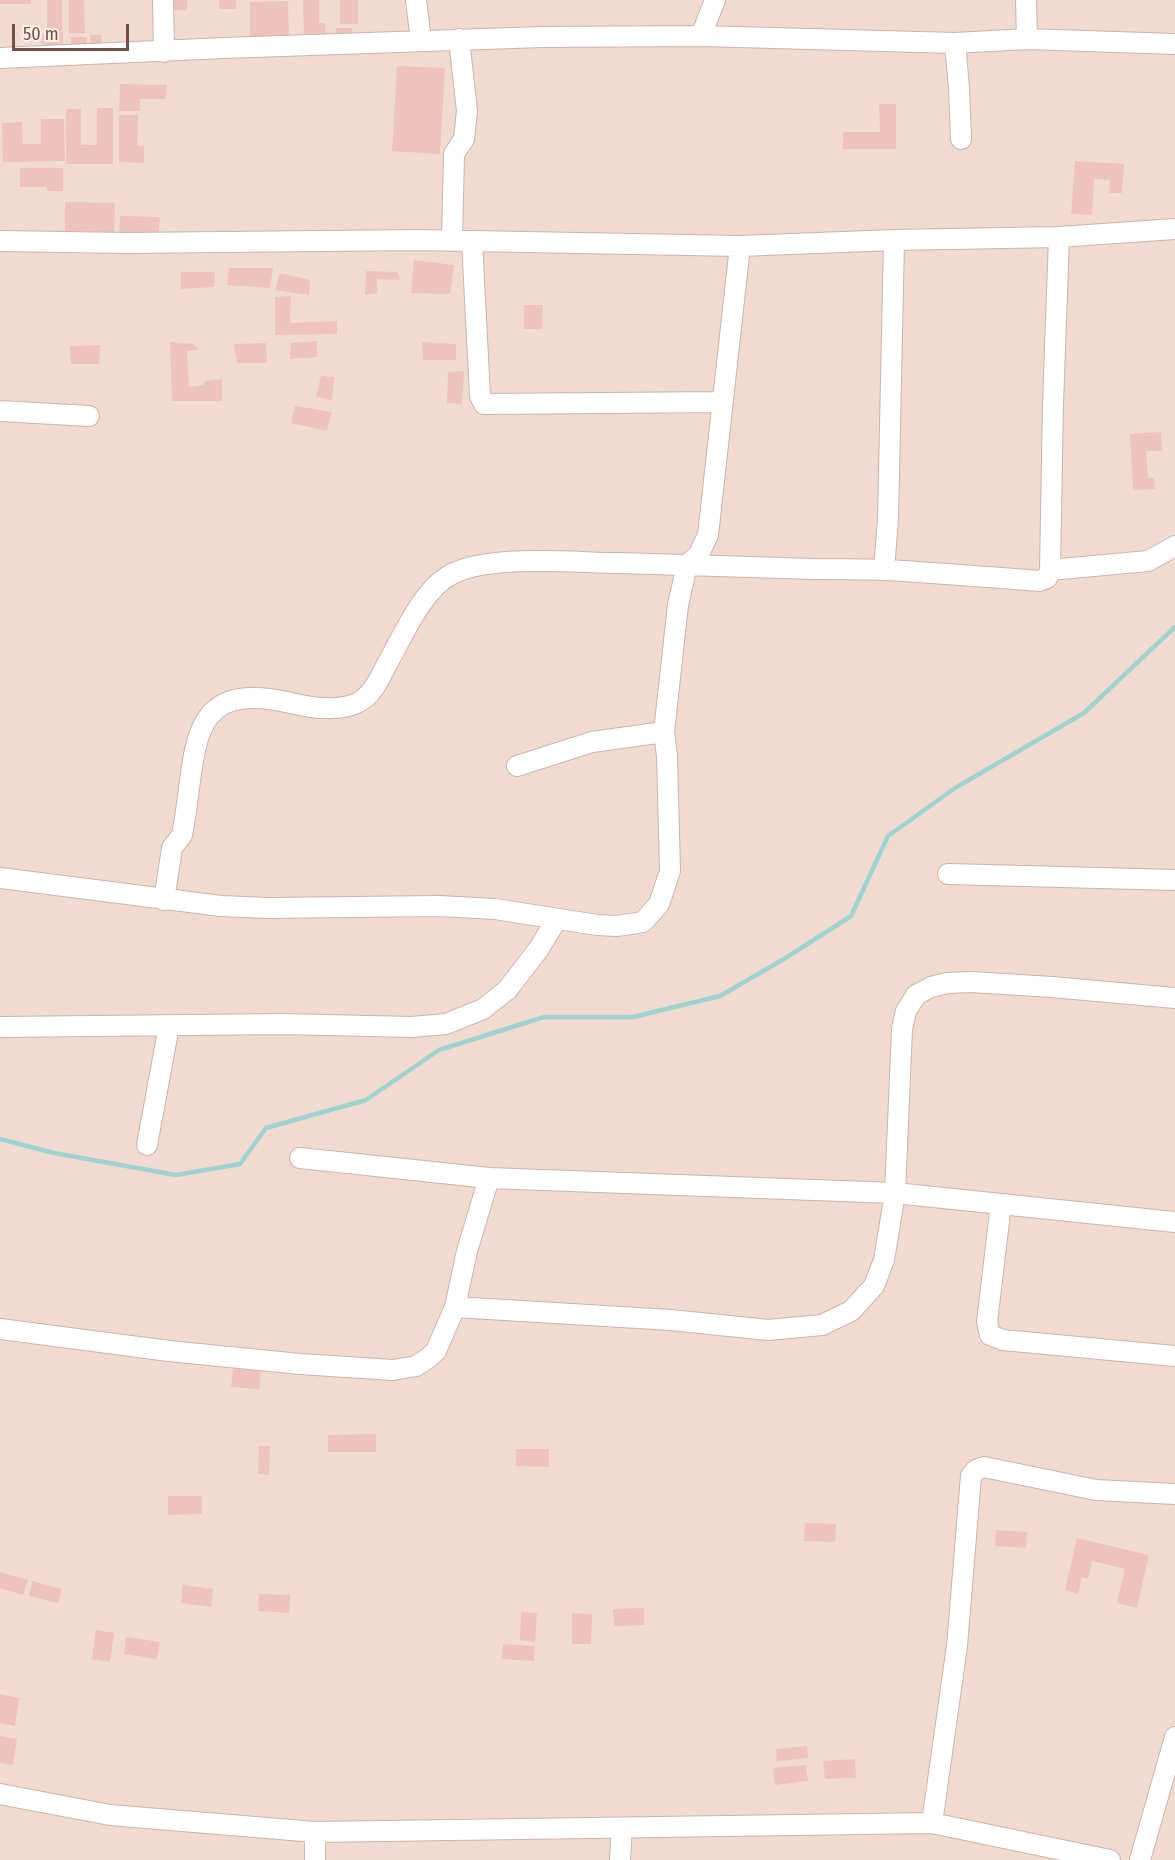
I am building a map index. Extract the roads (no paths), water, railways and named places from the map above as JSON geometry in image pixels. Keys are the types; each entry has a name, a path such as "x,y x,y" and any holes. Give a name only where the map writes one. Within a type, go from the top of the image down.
{"street":[{"path":"163,0 164,52"},
{"path":"416,0 421,41"},
{"path":"701,36 715,0"},
{"path":"1026,0 1027,39"},
{"path":"0,58 459,39 701,36 955,43 1027,39 1175,44"},
{"path":"459,39 467,111 464,139 454,154 480,396 484,404 723,402"},
{"path":"955,43 961,140"},
{"path":"0,241 147,243 462,241 740,246 1059,237 1175,229"},
{"path":"164,900 172,848 182,835 198,736 206,720 220,706 244,698 272,699 315,707 342,707 359,702 372,691 403,635 433,589 440,581 462,570 513,562 885,570 1039,581 1047,578 1050,570 1059,237"},
{"path":"885,570 894,240"},
{"path":"0,878 221,906 267,908 439,906 495,909 597,925 643,922 659,904 670,871 667,756 664,732 678,605 687,565 699,555 708,535 740,246"},
{"path":"0,411 88,416"},
{"path":"1050,570 1148,561 1175,546"},
{"path":"517,766 592,742 664,732"},
{"path":"948,874 1175,880"},
{"path":"0,1028 283,1024 412,1027 446,1024 483,1009 507,990 538,950 557,919"},
{"path":"455,1307 671,1320 768,1330 822,1325 851,1311 874,1286 884,1260 895,1192 902,1029 906,1011 916,995 931,987 947,983 971,982 1102,990 1175,998"},
{"path":"147,1145 169,1026"},
{"path":"300,1158 489,1178 895,1192 1175,1222"},
{"path":"0,1329 300,1364 393,1370 416,1366 436,1351 455,1307 467,1251 489,1178"},
{"path":"1001,1204 987,1322 990,1335 1003,1340 1175,1356"},
{"path":"932,1823 957,1646 971,1476 976,1470 984,1467 1096,1490 1175,1494"},
{"path":"1140,1860 1175,1737"},
{"path":"0,1794 110,1815 315,1832 932,1823 1110,1860"},
{"path":"620,1860 622,1828"},
{"path":"315,1832 315,1860"}],"waterway":[{"path":"0,1139 54,1153 176,1175 240,1164 266,1128 366,1100 439,1050 544,1017 633,1017 720,996 851,916 888,836 955,788 1084,713 1175,627"}]}
